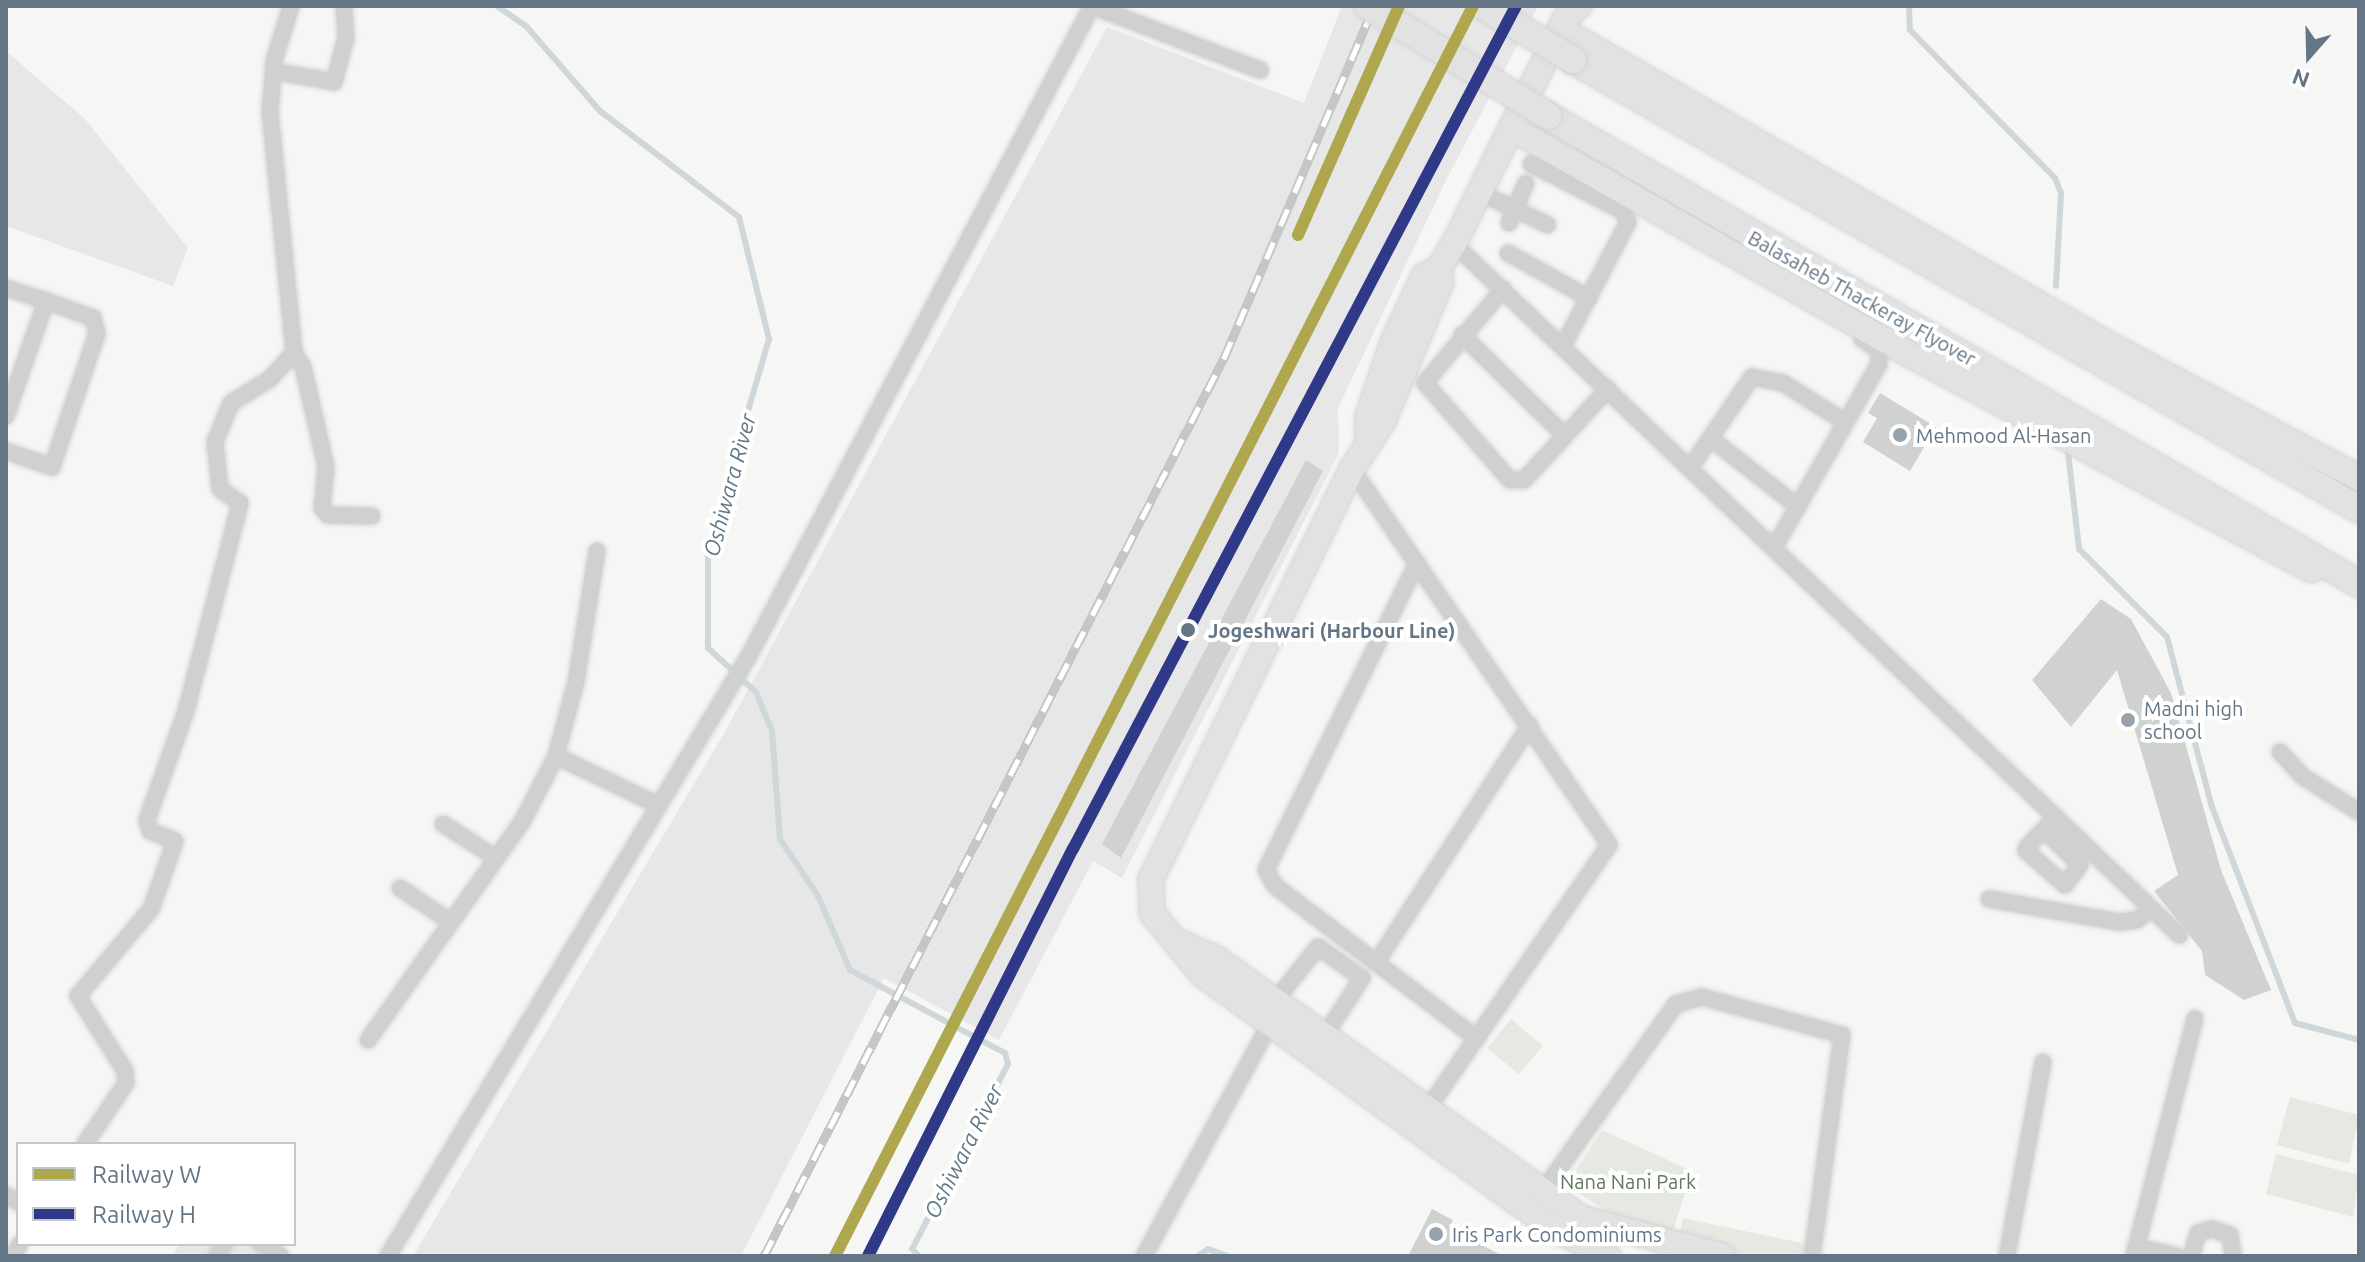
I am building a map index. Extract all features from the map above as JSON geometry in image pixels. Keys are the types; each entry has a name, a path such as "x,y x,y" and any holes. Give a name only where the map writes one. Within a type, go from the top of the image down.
{"main road":[{"name":"Balasaheb Thackeray Flyover","path":"1368,6 1548,116 2359,584"},
{"path":"1483,6 2359,509"}],"street":[{"path":"291,6 273,71 270,112 294,352 303,367 326,467 322,508 328,515 372,516"},
{"path":"273,71 334,82 346,37 344,6"},
{"path":"388,1256 750,654 1092,6 1260,70"},
{"path":"1608,1256 1529,1211 1215,958 1172,939 1152,913 1151,880 1352,469 1368,439 1383,421 1441,282 1439,268 1513,129 1567,15 2106,343 2359,478"},
{"path":"1513,129 1907,353 2359,595"},
{"path":"1531,164 1627,216 1563,346"},
{"path":"1512,216 1526,183"},
{"path":"1479,192 1512,216 1548,225"},
{"path":"1454,244 2179,935"},
{"path":"1508,253 1589,298"},
{"path":"6,288 93,318 97,333 52,467 6,451"},
{"path":"1503,289 1425,383 1510,480 1524,480 1608,389"},
{"path":"6,416 46,301"},
{"path":"1774,548 1879,364 1879,350 1794,301"},
{"path":"1462,335 1565,436"},
{"path":"86,1142 126,1083 125,1071 78,996 151,909 175,841 150,831 147,820 186,711 240,503 220,489 215,442 231,403 270,379 294,352"},
{"path":"1690,468 1752,377 1783,383 1845,422"},
{"path":"1710,438 1797,506"},
{"path":"1352,469 1530,725 1609,845 1426,1111"},
{"path":"368,1040 544,786 556,756 576,682 597,551"},
{"path":"1417,563 1266,870 1275,886 1477,1039"},
{"path":"1376,963 1530,725"},
{"path":"2280,752 2302,776 2359,812"},
{"path":"556,756 658,805"},
{"path":"2044,830 2056,817"},
{"path":"443,824 496,858"},
{"path":"400,888 451,922"},
{"path":"1989,899 2118,922 2137,920 2151,909"},
{"path":"1144,1256 1276,1010 1318,947 1362,978 1324,1037"},
{"path":"1529,1211 1676,1004 1702,997 1842,1035 1812,1256"},
{"path":"1276,1010 1324,1037 1581,1218 1722,1256"},
{"path":"2177,1256 2135,1252 2195,1019"},
{"path":"2007,1256 2043,1062"},
{"path":"2191,1256 2198,1233 2212,1229 2230,1235 2233,1256"}],"shaded area":[{"path":"1342,6 1538,6 1447,178 1338,408 1339,453 1122,878 1093,861 999,1040 884,978 741,1256 413,1256 726,730 1107,27 1304,103"},
{"path":"6,51 85,119 188,248 173,286 6,226"},
{"path":"178,1246 252,1246 269,1256 173,1256"}],"green space":[{"path":"1511,1019 1543,1046 1519,1074 1487,1048"},
{"path":"2290,1097 2359,1115 2349,1164 2277,1145"},
{"name":"Nana Nani Park","path":"1602,1130 1692,1171 1672,1234 1610,1213 1566,1185"},
{"path":"2276,1154 2359,1175 2353,1217 2266,1194"},
{"path":"1683,1218 1806,1244 1803,1256 1675,1253"}],"building":[{"name":"Mehmood Al-Hasan","path":"1880,393 1936,427 1910,471 1863,442 1877,418 1868,413"},
{"path":"1306,460 1323,471 1121,858 1102,844"},
{"name":"Madni high school","path":"2101,599 2131,619 2171,693 2221,870 2271,990 2244,1000 2205,975 2202,951 2154,891 2178,875 2117,670 2071,727 2032,680"},
{"name":"Iris Park Condominiums","path":"1432,1209 1453,1220 1449,1228 1503,1256 1408,1256"}],"waterway":[{"name":"Oshiwara River","path":"497,6 526,26 600,111 739,217 769,339 708,547 708,648 756,692 772,731 780,839 818,896 850,970 1005,1053 1008,1064 912,1249 919,1256"},
{"path":"1909,6 1910,30 2055,178 2061,193 2056,286"},
{"path":"2068,452 2079,549 2167,637 2212,807 2295,1023 2359,1040"},
{"name":"Oshiwara River","path":"1198,1256 1208,1249 1227,1256"}],"railway":[{"path":"764,1256 1224,358 1374,6"}],"rail line":[{"name":"W","path":"1298,235 1399,6"},
{"name":"W","path":"835,1256 1473,6"},
{"name":"H","path":"868,1256 1073,849 1516,6"}],"place":[{"name":"Mehmood Al-Hasan","path":"1900,435"},
{"name":"Jogeshwari (Harbour Line)","path":"1188,630"},
{"name":"Madni high school","path":"2128,720"},
{"name":"Iris Park Condominiums","path":"1436,1234"}]}
